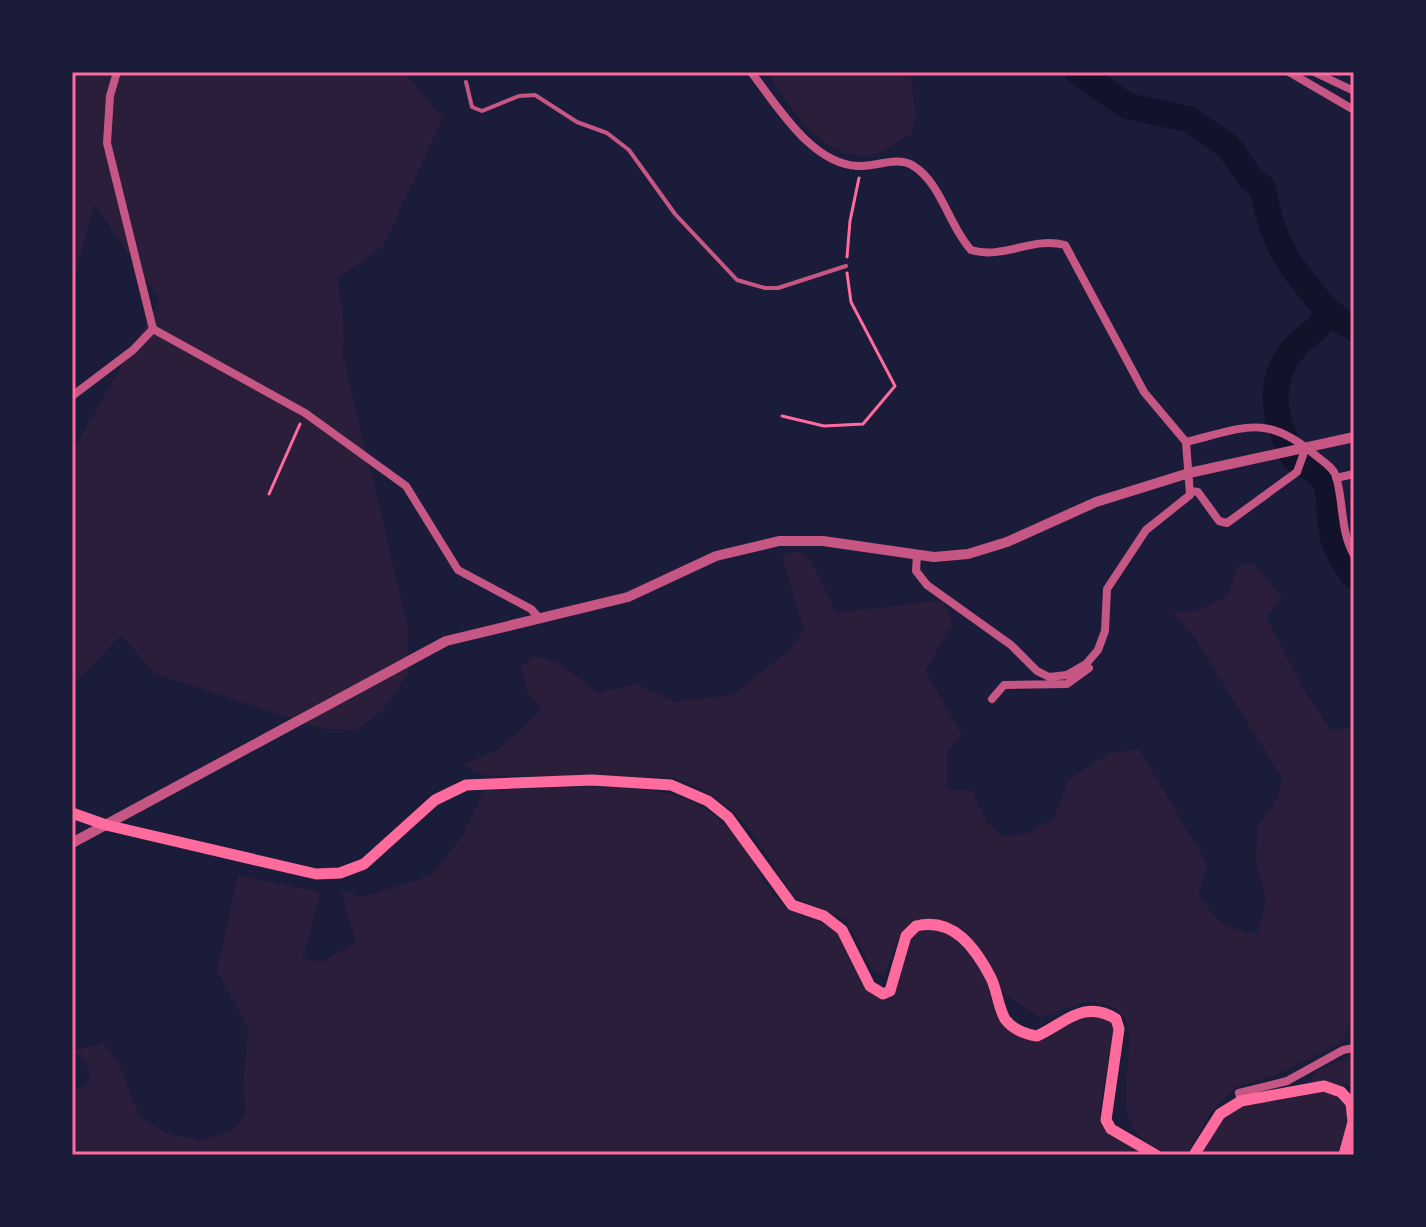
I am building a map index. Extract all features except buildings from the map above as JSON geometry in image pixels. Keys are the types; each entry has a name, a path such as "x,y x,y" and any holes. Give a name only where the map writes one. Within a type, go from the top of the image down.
{"main road":[{"path":"72,813 106,825 287,870 340,873 364,864 435,800 466,785 592,780 671,785 708,801 728,817 792,905 824,916 842,930 870,986 883,994 890,991 906,936 916,926 944,925 966,940 991,978 1004,1018 1022,1033 1037,1036 1077,1012 1095,1009 1116,1019 1119,1029 1106,1120 1111,1129 1156,1155"},
{"path":"1194,1155 1220,1114 1241,1101 1324,1086 1341,1092 1351,1103 1353,1122 1344,1155"}],"street":[{"path":"117,72 110,96 107,143 153,329 305,413 406,486 458,570 531,609 539,618"},
{"path":"751,72 801,135 830,156 848,165 899,161 911,165 932,183 954,229 971,250 1001,254 1045,242 1065,245 1144,392 1186,442 1191,491 1183,502 1146,530 1107,589 1105,631 1098,650 1086,664 1067,675 1049,677 1037,671 1011,645 927,585 916,571 917,555"},
{"path":"1289,72 1354,110"},
{"path":"1314,72 1354,91"},
{"path":"72,396 133,350 153,329"},
{"path":"1186,442 1260,427 1285,431 1302,448 1333,469 1346,541 1354,555"},
{"path":"72,843 421,651 446,641 628,597 716,556 779,541 823,541 934,557 981,550 1096,502 1189,473 1354,437"},
{"path":"1191,491 1198,492 1219,521 1227,523 1297,472 1304,459 1302,448"},
{"path":"1336,478 1354,474"},
{"path":"992,699 1004,685 1067,684 1089,668 1086,664"},
{"path":"1241,1101 1239,1093 1287,1081 1343,1050 1354,1048"}],"lane":[{"path":"466,82 472,107 482,111 519,96 535,95 577,122 607,133 629,150 675,214 737,280 765,288 778,288 846,266"}],"path":[{"path":"782,416 824,426 863,424 895,386 851,302 846,266 850,221 862,166"},
{"path":"269,494 305,413"}],"shaded area":[{"path":"72,72 404,72 443,118 383,246 338,278 344,324 343,355 408,627 408,674 381,712 356,730 325,729 155,674 121,635 72,686 72,452 160,300 94,204 72,287"},
{"path":"766,72 910,72 916,113 912,134 868,155 835,149 808,127"},
{"path":"799,551 811,560 836,613 943,600 952,624 925,671 962,734 947,752 947,790 971,790 987,823 1002,836 1027,834 1054,818 1068,780 1110,753 1139,749 1207,864 1199,894 1205,904 1216,918 1229,927 1258,934 1266,901 1255,857 1258,825 1274,805 1283,780 1193,635 1172,613 1196,611 1227,597 1238,565 1255,565 1282,598 1266,617 1307,695 1332,732 1354,725 1354,1015 1343,1042 1278,1074 1236,1087 1209,1115 1186,1155 1168,1153 1135,1131 1128,1112 1128,1028 1122,1013 1092,1002 1041,1018 1001,989 963,930 935,922 911,921 897,941 884,976 873,971 846,920 793,897 752,832 732,810 702,789 673,777 487,776 462,765 498,750 541,710 527,691 521,668 534,656 558,662 598,693 637,684 675,702 733,695 792,648 804,630 782,556"},
{"path":"591,786 657,791 694,803 711,813 744,846 778,901 798,914 827,925 839,935 867,986 882,1000 894,994 911,938 919,930 931,929 952,937 970,953 983,974 1000,1020 1015,1035 1038,1042 1081,1018 1100,1018 1111,1022 1114,1030 1100,1107 1101,1122 1146,1155 72,1155 72,1089 88,1086 89,1075 85,1062 73,1051 103,1043 119,1064 140,1117 168,1134 201,1140 230,1132 246,1115 243,1087 248,1029 217,970 238,876 320,892 303,958 322,962 356,942 341,891 362,897 431,876 463,835 483,791"},
{"path":"1348,1058 1354,1060 1354,1090 1347,1085 1310,1082 1317,1070"},
{"path":"1323,1092 1335,1097 1346,1109 1347,1125 1339,1155 1200,1155 1223,1118 1243,1106"}],"waterway":[{"path":"1078,72 1127,106 1188,119 1228,146 1251,179 1262,187 1278,242 1295,271 1330,311 1354,328"},
{"path":"1327,310 1319,326 1299,343 1281,370 1277,385 1277,415 1295,460 1319,474 1325,482 1333,537 1354,576"}]}
